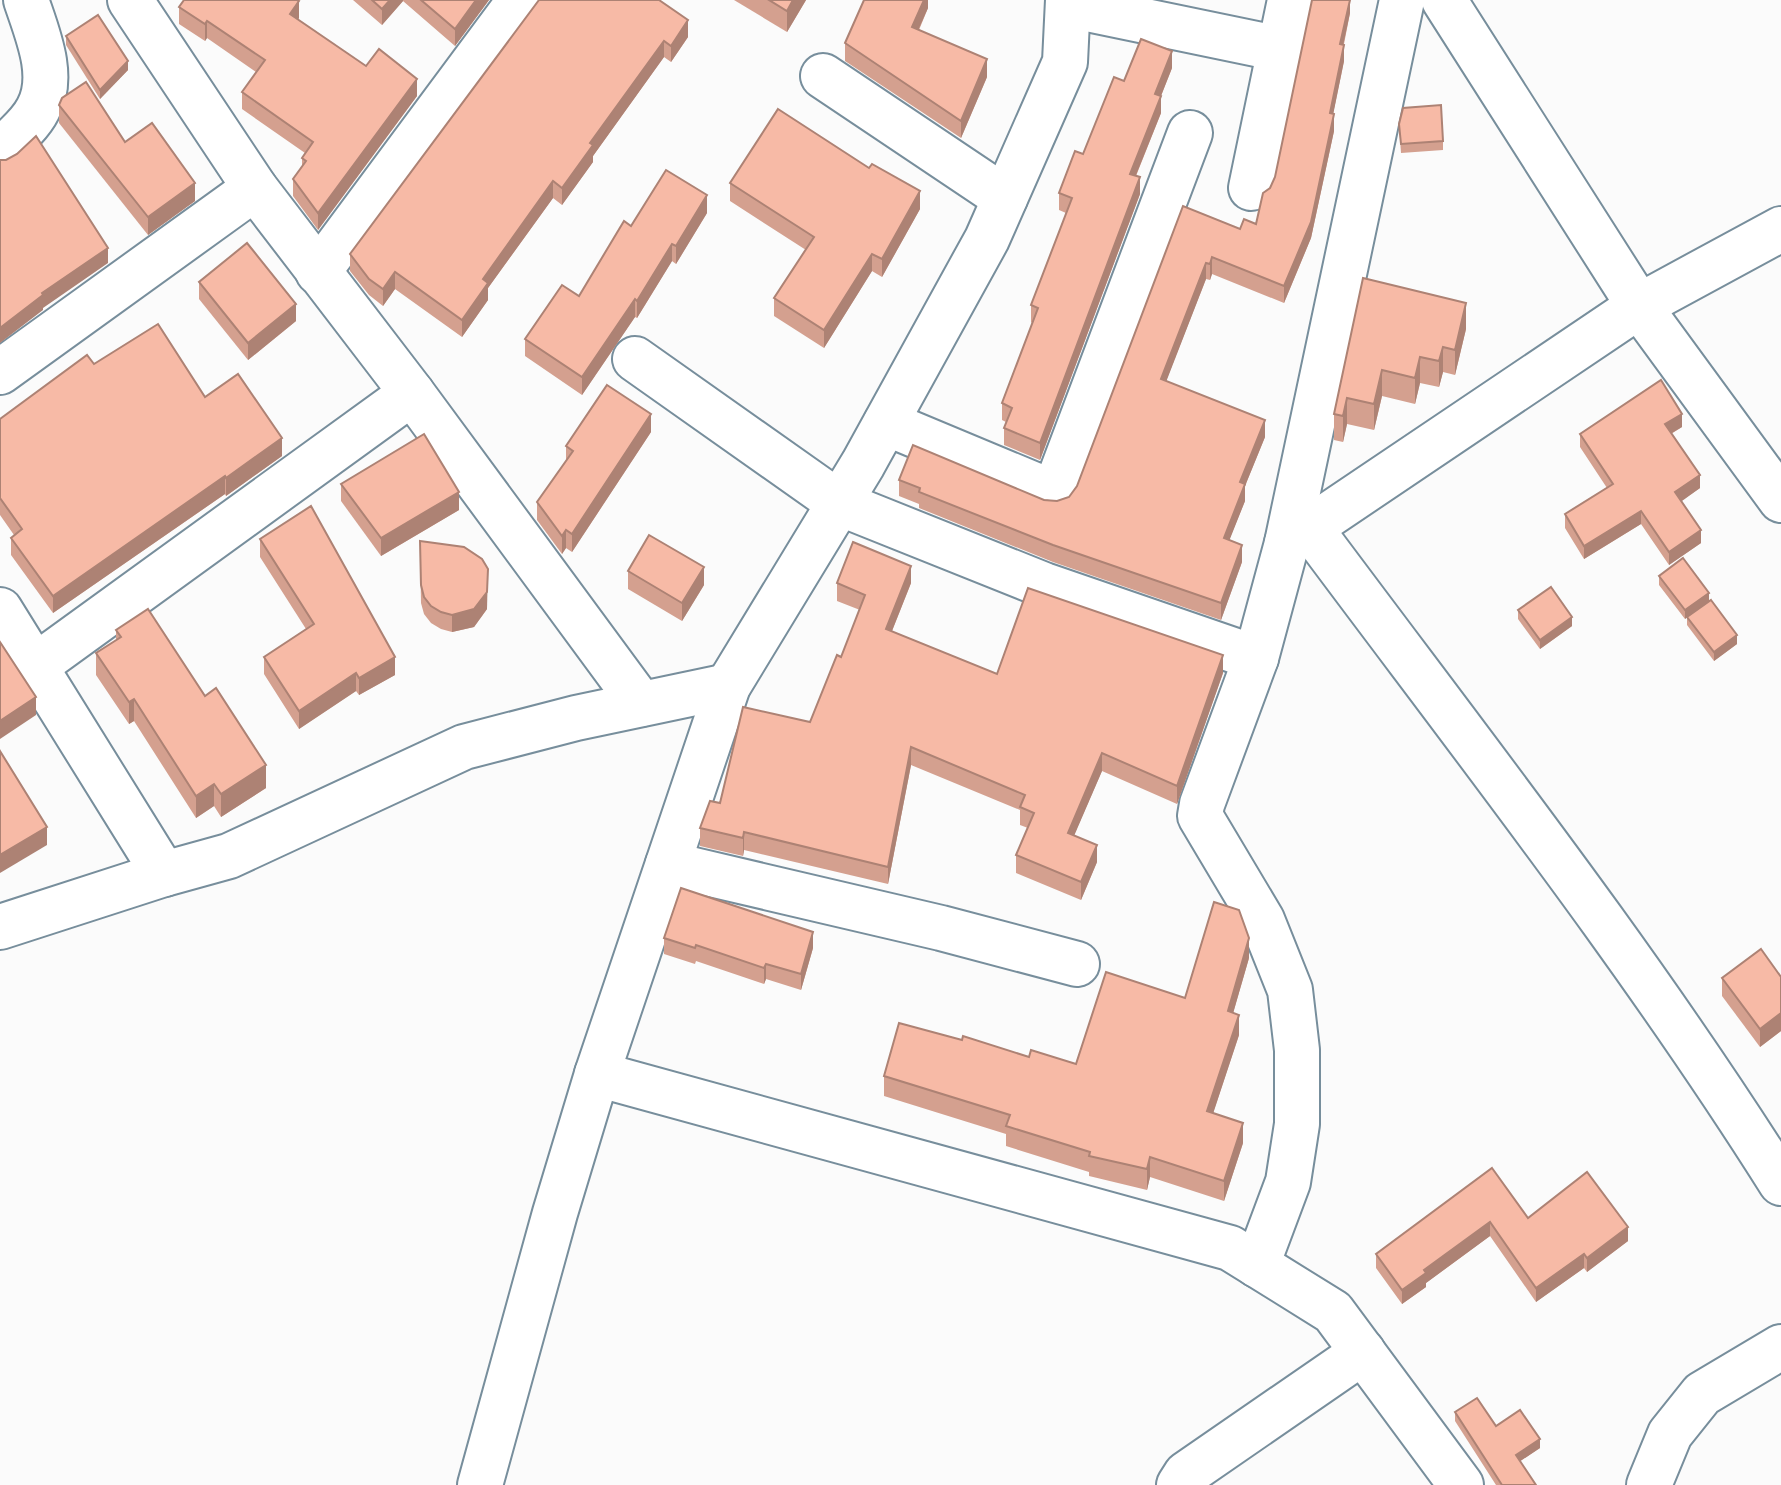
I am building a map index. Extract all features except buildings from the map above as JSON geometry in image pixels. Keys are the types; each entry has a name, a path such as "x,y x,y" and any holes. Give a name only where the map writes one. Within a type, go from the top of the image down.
{"street":[{"path":"0,151 38,110 47,82 40,43 26,0"},
{"path":"130,0 255,188 412,393 641,704"},
{"path":"318,272 520,0"},
{"path":"1251,188 1290,0"},
{"path":"1257,1265 1288,1182 1297,1124 1297,1050 1290,990 1262,920 1200,816 1299,535 1402,0"},
{"path":"1444,0 1639,306 1781,500"},
{"path":"480,1485 597,1074 728,686 886,423 987,239 1065,62 1068,3 1280,49"},
{"path":"823,76 1005,198"},
{"path":"886,423 1054,493 1190,133"},
{"path":"0,372 255,188"},
{"path":"1299,535 1639,306 1781,229"},
{"path":"635,359 839,503 1044,585 1256,658"},
{"path":"34,667 412,393"},
{"path":"1299,535 1557,860 1718,1083 1781,1183"},
{"path":"0,610 164,874"},
{"path":"0,927 229,856 464,747 728,686"},
{"path":"668,864 941,928 1077,964"},
{"path":"597,1074 1230,1248 1333,1312 1461,1485"},
{"path":"1649,1485 1670,1434 1702,1394 1781,1347"},
{"path":"1179,1485 1186,1474 1363,1352"}]}
